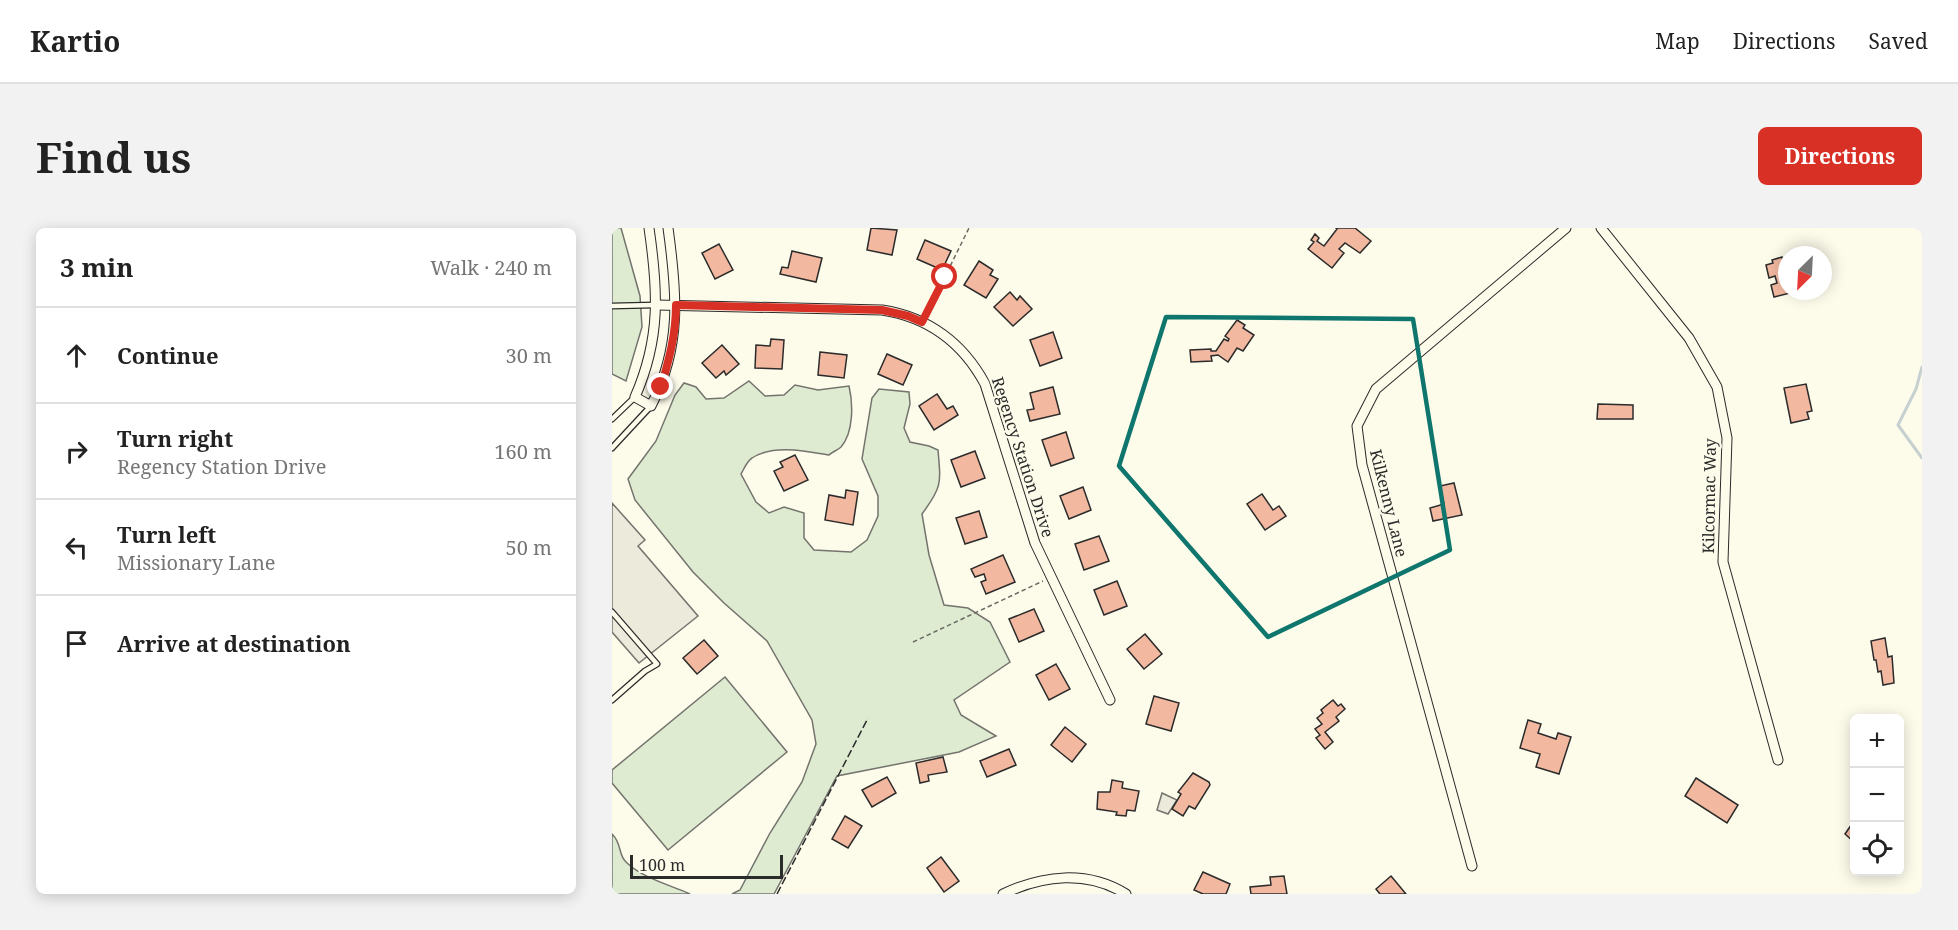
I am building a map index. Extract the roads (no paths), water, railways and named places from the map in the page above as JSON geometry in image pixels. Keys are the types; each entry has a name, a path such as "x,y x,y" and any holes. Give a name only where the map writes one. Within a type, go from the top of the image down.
{"street":[{"path":"649,228 657,305 650,353 635,397 651,406 661,387 676,325 674,267 668,228"},
{"name":"Kilkenny Lane","path":"1472,866 1362,465 1357,426 1377,389 1566,228"},
{"name":"Kilcormac Way","path":"1601,228 1689,338 1717,387 1727,438 1723,562 1778,760"},
{"name":"Regency Station Drive","path":"657,305 882,310 922,322 953,341 971,361 985,384 1024,513 1051,578 1110,700"},
{"path":"1003,894 1040,880 1064,877 1084,878 1103,883 1126,894"}],"lane":[{"path":"612,306 657,305"},
{"path":"612,419 635,397"},
{"path":"612,448 651,406"},
{"path":"612,612 657,664 645,671 612,700"}],"waterway":[{"path":"1922,367 1916,389 1898,425 1922,458"}]}
